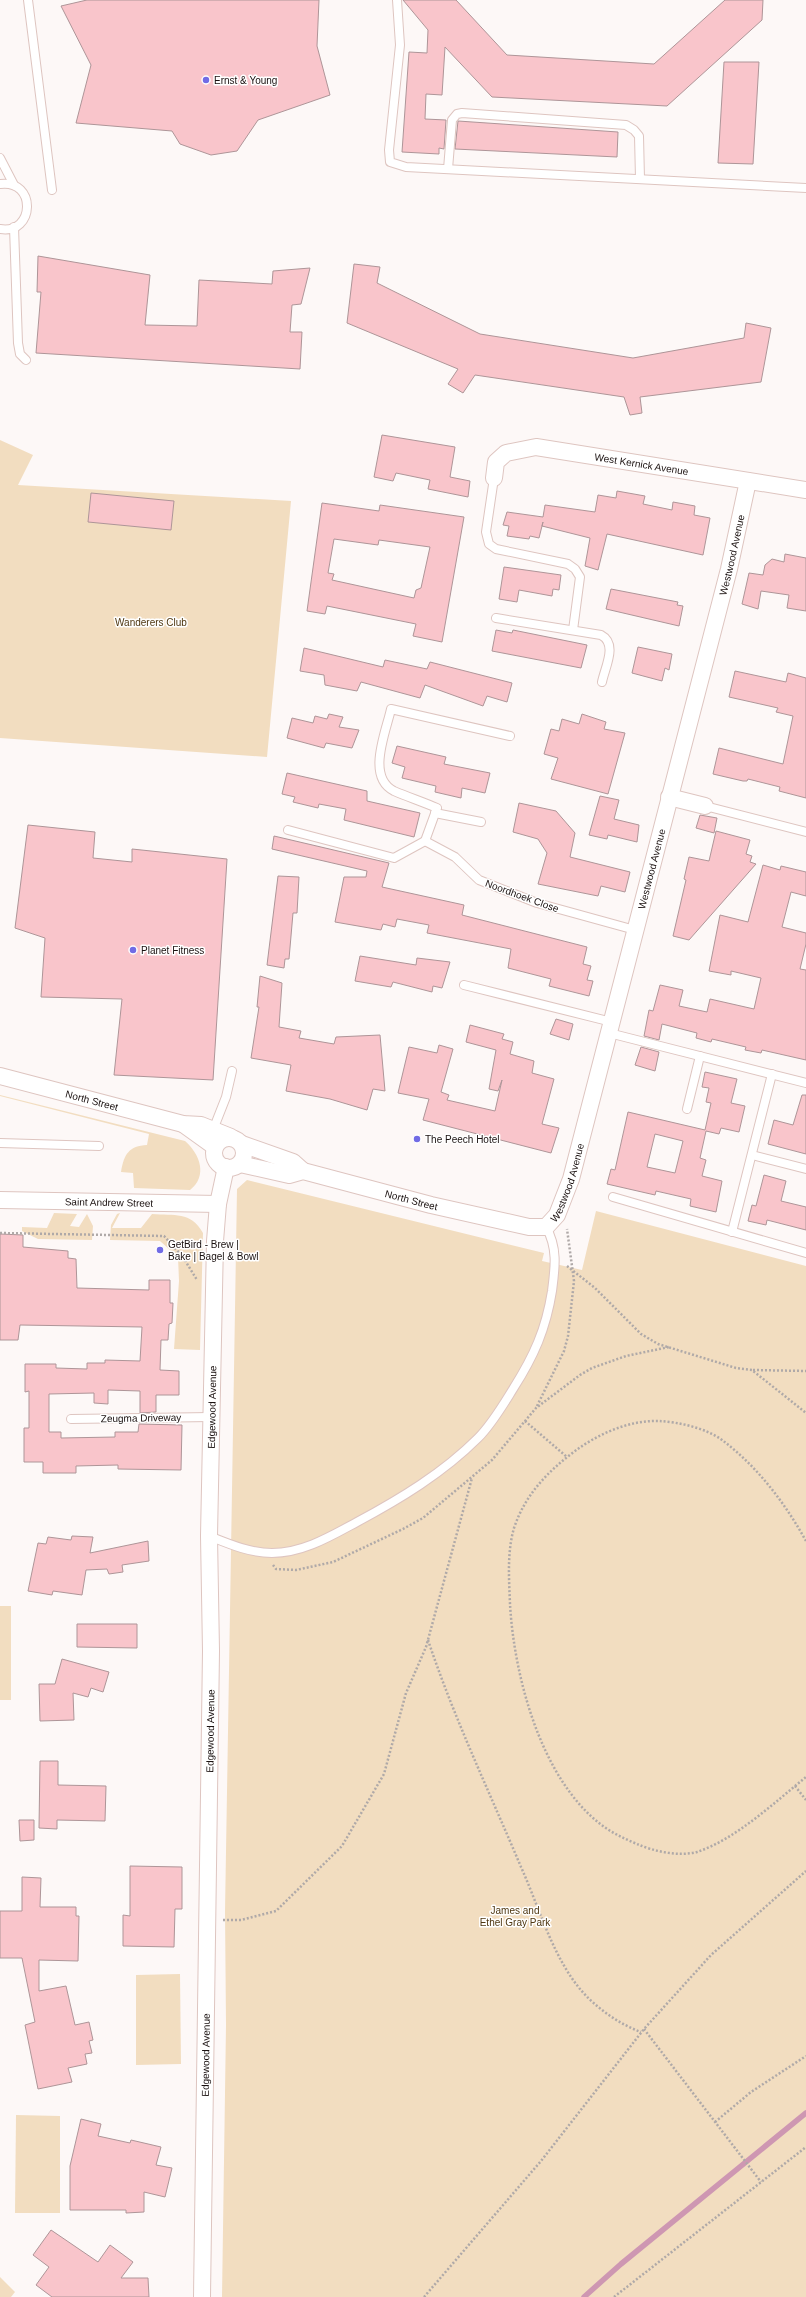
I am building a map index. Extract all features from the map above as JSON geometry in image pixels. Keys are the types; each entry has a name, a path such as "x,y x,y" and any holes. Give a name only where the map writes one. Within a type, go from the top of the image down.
{"street":[{"name":"West Kernick Avenue","path":"494,478 496,462 506,453 536,447 806,490"},
{"name":"Westwood Avenue","path":"520,1226 546,1227 557,1215 570,1179 729,569 748,481"},
{"path":"669,797 705,806"},
{"name":"North Street","path":"0,1076 183,1124 215,1147"},
{"name":"North Street","path":"183,1124 192,1123 213,1130 236,1141 294,1162 303,1172"},
{"path":"224,1138 236,1141 244,1151 244,1158 233,1166 220,1165 216,1160 215,1147 224,1138"},
{"name":"North Street","path":"233,1166 289,1175 303,1172 520,1226"},
{"name":"Edgewood Avenue","path":"202,2297 211,1650 209,1536 213,1302 218,1204 233,1166"},
{"name":"Saint Andrew Street","path":"0,1200 218,1204"}],"lane":[{"path":"28,0 52,190"},
{"path":"397,0 400,45 389,150 390,162 406,167 806,188"},
{"path":"448,169 452,120 457,114 462,113 626,125 634,130 639,136 640,179"},
{"path":"0,158 14,185 21,190 28,204 26,214 14,227 0,229"},
{"path":"0,184 14,185"},
{"path":"14,227 18,343 20,354 26,360"},
{"path":"494,478 486,532 488,544 496,549 568,564 575,569 580,578 574,630"},
{"path":"496,618 601,635 610,643 602,682"},
{"path":"288,830 394,858 425,841 437,808 393,790 380,774 378,760 391,709 510,736"},
{"path":"705,806 806,832"},
{"path":"435,812 481,822"},
{"name":"Noordhoek Close","path":"425,841 455,857 479,880 537,903 635,930"},
{"path":"464,985 700,1056 806,1083"},
{"path":"687,1109 700,1056"},
{"path":"213,1130 226,1097 232,1071"},
{"path":"732,1232 772,1074"},
{"path":"0,1143 99,1146"},
{"path":"752,1155 806,1169"},
{"path":"613,1197 806,1253"},
{"path":"209,1536 242,1549 273,1553 305,1548 378,1511 429,1479 479,1437 497,1414 534,1354 545,1327 556,1262 552,1239 546,1227"},
{"name":"Zeugma Driveway","path":"71,1419 211,1417"}],"path":[{"path":"0,1232 164,1236 183,1257 213,1302"},
{"path":"556,1262 575,1271 641,1334 658,1344 736,1368 752,1370 806,1371"},
{"path":"752,1370 806,1414"},
{"path":"525,1421 567,1457"},
{"path":"806,1541 796,1523 762,1476 720,1438 679,1422 649,1421 620,1427 589,1441 548,1472 533,1491 521,1512 514,1529 509,1577 514,1647 530,1710 549,1759 580,1804 599,1823 619,1836 663,1852 695,1852 727,1838 806,1777"},
{"path":"207,1919 241,1920 276,1911 342,1846 384,1774 406,1693 428,1640 472,1478"},
{"path":"428,1640 447,1695 478,1772 561,1960 580,1989 604,2011 628,2027 642,2032"},
{"path":"795,1786 806,1800"},
{"path":"424,2297 541,2161 644,2029 711,1955 806,1871"},
{"path":"644,2029 760,2182"},
{"path":"715,2122 751,2092 806,2056"},
{"path":"614,2297 806,2147"}],"green space":[{"name":"Wanderers Club","path":"0,440 33,455 18,485 291,501 267,757 0,738"},
{"path":"0,1095 185,1141 195,1152 198,1159 200,1165 199,1178 190,1190 134,1188 133,1173 121,1172 122,1166 128,1152 136,1147 147,1145 149,1134"},
{"name":"James and Ethel Gray Park","path":"247,1180 544,1253 542,1261 582,1270 596,1211 806,1266 806,2297 222,2297 226,2025 225,1912 237,1189"},
{"path":"54,1213 77,1214 70,1226 79,1227 87,1214 93,1226 92,1240 38,1239 22,1231 22,1227 47,1228"},
{"path":"120,1213 112,1228 141,1228 152,1214 175,1215 193,1221 203,1233 200,1350 174,1349 179,1281 178,1257 160,1241 110,1240 111,1225 117,1214"},
{"path":"0,1606 11,1606 11,1700 0,1700"},
{"path":"180,1974 181,2064 136,2065 136,1975"},
{"path":"16,2115 60,2116 60,2213 15,2213"},
{"path":"0,2277 15,2292 11,2297 0,2297"}],"building":[{"name":"Ernst & Young","path":"87,0 319,0 317,46 330,95 258,120 237,151 211,155 180,144 172,131 76,123 91,65 61,6"},
{"path":"403,0 456,0 507,55 654,64 725,0 763,0 762,20 667,106 492,97 445,47 442,95 426,94 425,119 446,120 444,149 439,148 439,154 402,152 409,52 427,53 428,30"},
{"path":"724,62 759,62 753,164 718,163"},
{"path":"458,121 618,132 617,157 455,149"},
{"path":"38,256 150,275 145,325 197,326 199,280 272,284 273,271 310,268 301,304 292,305 290,332 302,332 300,369 36,353 41,292 37,292"},
{"path":"354,264 380,267 377,283 480,334 633,358 744,338 746,323 771,328 761,382 640,397 642,413 630,415 624,397 475,375 463,393 448,384 458,369 347,323"},
{"path":"382,435 455,447 450,477 470,481 468,497 428,489 430,480 396,473 393,481 374,477"},
{"path":"617,491 645,496 643,504 672,510 673,502 695,506 694,515 710,518 703,555 607,534 598,570 585,566 590,538 542,526 539,538 530,536 529,539 507,536 509,526 503,525 507,512 543,517 545,505 595,512 598,495 616,498"},
{"path":"91,493 174,501 171,530 88,522"},
{"path":"322,503 379,511 380,505 464,517 442,642 413,636 416,624 327,606 325,614 307,611","holes":["334,539 378,545 379,540 430,547 421,588 416,590 414,598 332,580 334,574 328,573"]},
{"path":"785,554 806,558 806,611 787,608 789,595 761,591 758,609 742,604 749,573 763,575 765,565 772,559 784,562"},
{"path":"504,567 561,575 559,590 553,589 552,596 519,590 517,602 499,599"},
{"path":"611,589 678,602 677,605 683,606 679,626 606,609"},
{"path":"496,630 512,633 513,630 587,645 581,668 492,651"},
{"path":"638,647 672,654 669,670 665,668 662,681 632,673"},
{"path":"304,648 383,667 385,660 427,669 430,662 512,683 507,702 487,696 483,706 425,685 420,698 361,682 357,691 325,685 324,675 300,671"},
{"path":"735,671 786,682 788,673 806,678 806,798 779,791 780,787 748,779 747,781 743,781 713,774 719,748 783,764 793,716 776,712 778,708 729,697"},
{"path":"329,714 343,717 339,727 359,730 352,748 326,743 324,748 287,738 292,718 313,723 315,716 327,719"},
{"path":"582,714 606,722 604,729 625,733 608,794 551,779 558,758 544,754 551,729 559,731 562,719 579,724"},
{"path":"397,746 446,757 444,764 490,773 485,793 462,788 461,798 435,792 436,786 402,778 405,767 392,763"},
{"path":"287,773 367,791 367,801 420,813 414,837 344,820 346,809 319,804 318,808 293,802 295,797 282,794"},
{"path":"600,796 619,800 614,819 639,825 637,842 608,835 607,839 589,835"},
{"path":"519,803 556,811 575,833 570,857 630,872 625,892 601,886 598,896 538,884 547,853 538,839 513,832"},
{"path":"700,815 717,818 714,833 696,828"},
{"name":"Planet Fitness","path":"28,825 95,832 93,858 132,862 132,849 227,859 213,1080 114,1075 122,999 41,997 45,938 15,928"},
{"path":"716,831 750,840 746,854 752,856 750,862 756,864 689,940 673,936 686,880 684,879 689,857 709,861"},
{"path":"274,836 389,863 382,887 464,905 462,915 587,947 583,964 591,966 587,980 593,981 589,996 549,986 551,979 508,968 511,949 427,933 429,925 397,919 395,927 383,924 381,930 335,922 344,877 366,877 367,871 272,849"},
{"path":"763,865 780,870 781,866 806,872 806,896 791,892 782,927 806,933 806,944 800,969 806,970 806,1060 762,1050 761,1053 745,1050 746,1047 712,1039 711,1042 696,1038 697,1033 662,1024 659,1040 644,1036 649,1010 653,1011 660,985 683,990 679,1006 707,1012 710,999 754,1009 761,978 731,971 731,975 709,971 720,915 748,922"},
{"path":"278,876 299,877 297,913 293,913 289,959 285,959 284,968 267,965"},
{"path":"360,956 416,965 417,958 450,962 442,988 433,986 432,992 393,982 391,987 355,981"},
{"path":"260,976 282,983 279,1027 301,1031 299,1038 334,1044 336,1037 380,1035 385,1091 373,1089 367,1110 330,1099 286,1091 291,1065 251,1058 259,1007 257,1007"},
{"path":"556,1019 573,1024 569,1040 550,1034"},
{"path":"470,1025 504,1034 502,1039 513,1042 510,1054 534,1061 532,1073 554,1079 542,1124 559,1128 551,1153 423,1120 429,1099 398,1093 409,1047 437,1053 439,1045 453,1049 441,1092 449,1095 447,1100 495,1111 502,1080 498,1091 489,1089 496,1050 466,1042"},
{"path":"641,1047 659,1052 655,1071 635,1065"},
{"path":"705,1072 737,1079 731,1103 745,1106 739,1132 721,1128 719,1134 706,1131 700,1158 706,1160 702,1176 722,1181 716,1212 690,1206 691,1199 656,1191 655,1195 607,1184 611,1169 615,1170 628,1112 705,1130 711,1103 706,1102 709,1088 702,1087","holes":["655,1134 683,1141 675,1173 647,1167"]},
{"path":"802,1095 806,1095 806,1154 768,1144 774,1120 793,1125"},
{"path":"764,1175 786,1181 781,1201 806,1207 806,1230 767,1220 766,1225 748,1221 752,1205 756,1206"},
{"path":"0,1234 23,1235 23,1247 68,1251 68,1258 76,1259 77,1288 149,1290 149,1280 170,1280 170,1303 173,1303 172,1323 169,1324 168,1340 161,1340 160,1370 179,1371 179,1395 156,1395 156,1412 140,1413 140,1391 108,1390 108,1404 94,1403 94,1393 49,1394 49,1432 61,1432 61,1438 115,1437 115,1432 138,1432 139,1424 182,1425 181,1470 118,1469 118,1465 76,1466 76,1473 43,1473 43,1462 24,1462 24,1428 29,1428 29,1391 25,1392 25,1364 56,1364 56,1368 87,1369 87,1363 105,1363 105,1360 140,1361 142,1327 20,1325 18,1340 0,1340"},
{"path":"72,1536 93,1537 90,1553 148,1541 149,1561 122,1565 123,1572 109,1574 107,1569 86,1570 82,1595 53,1591 52,1595 28,1591 38,1543 46,1544 48,1537 71,1540"},
{"path":"77,1624 137,1624 137,1648 77,1647"},
{"path":"62,1659 109,1672 103,1692 91,1688 88,1697 73,1693 74,1720 40,1721 39,1684 55,1684"},
{"path":"40,1761 58,1761 58,1785 106,1786 105,1821 57,1820 57,1829 39,1828"},
{"path":"19,1820 34,1820 34,1840 20,1841"},
{"path":"130,1866 182,1867 182,1909 175,1909 174,1947 123,1946 123,1915 130,1916"},
{"path":"22,1877 41,1878 40,1907 76,1907 76,1916 79,1916 78,1961 39,1960 39,1991 66,1986 75,2025 89,2022 93,2040 89,2041 92,2053 85,2054 87,2064 68,2068 72,2082 38,2089 25,2025 35,2022 22,1958 0,1958 0,1911 22,1911"},
{"path":"81,2119 101,2124 98,2136 130,2143 131,2140 161,2147 156,2165 172,2168 165,2197 144,2192 144,2212 126,2213 126,2210 70,2210 70,2166"},
{"path":"51,2230 98,2262 110,2245 133,2262 121,2278 148,2278 149,2297 52,2297 36,2285 49,2267 33,2255"}],"waterway":[{"path":"584,2297 621,2264 806,2113"}],"place":[{"name":"Ernst & Young","path":"206,80"},
{"name":"Planet Fitness","path":"133,950"},
{"name":"The Peech Hotel","path":"417,1139"},
{"name":"GetBird - Brew | Bake | Bagel & Bowl","path":"160,1250"}]}
